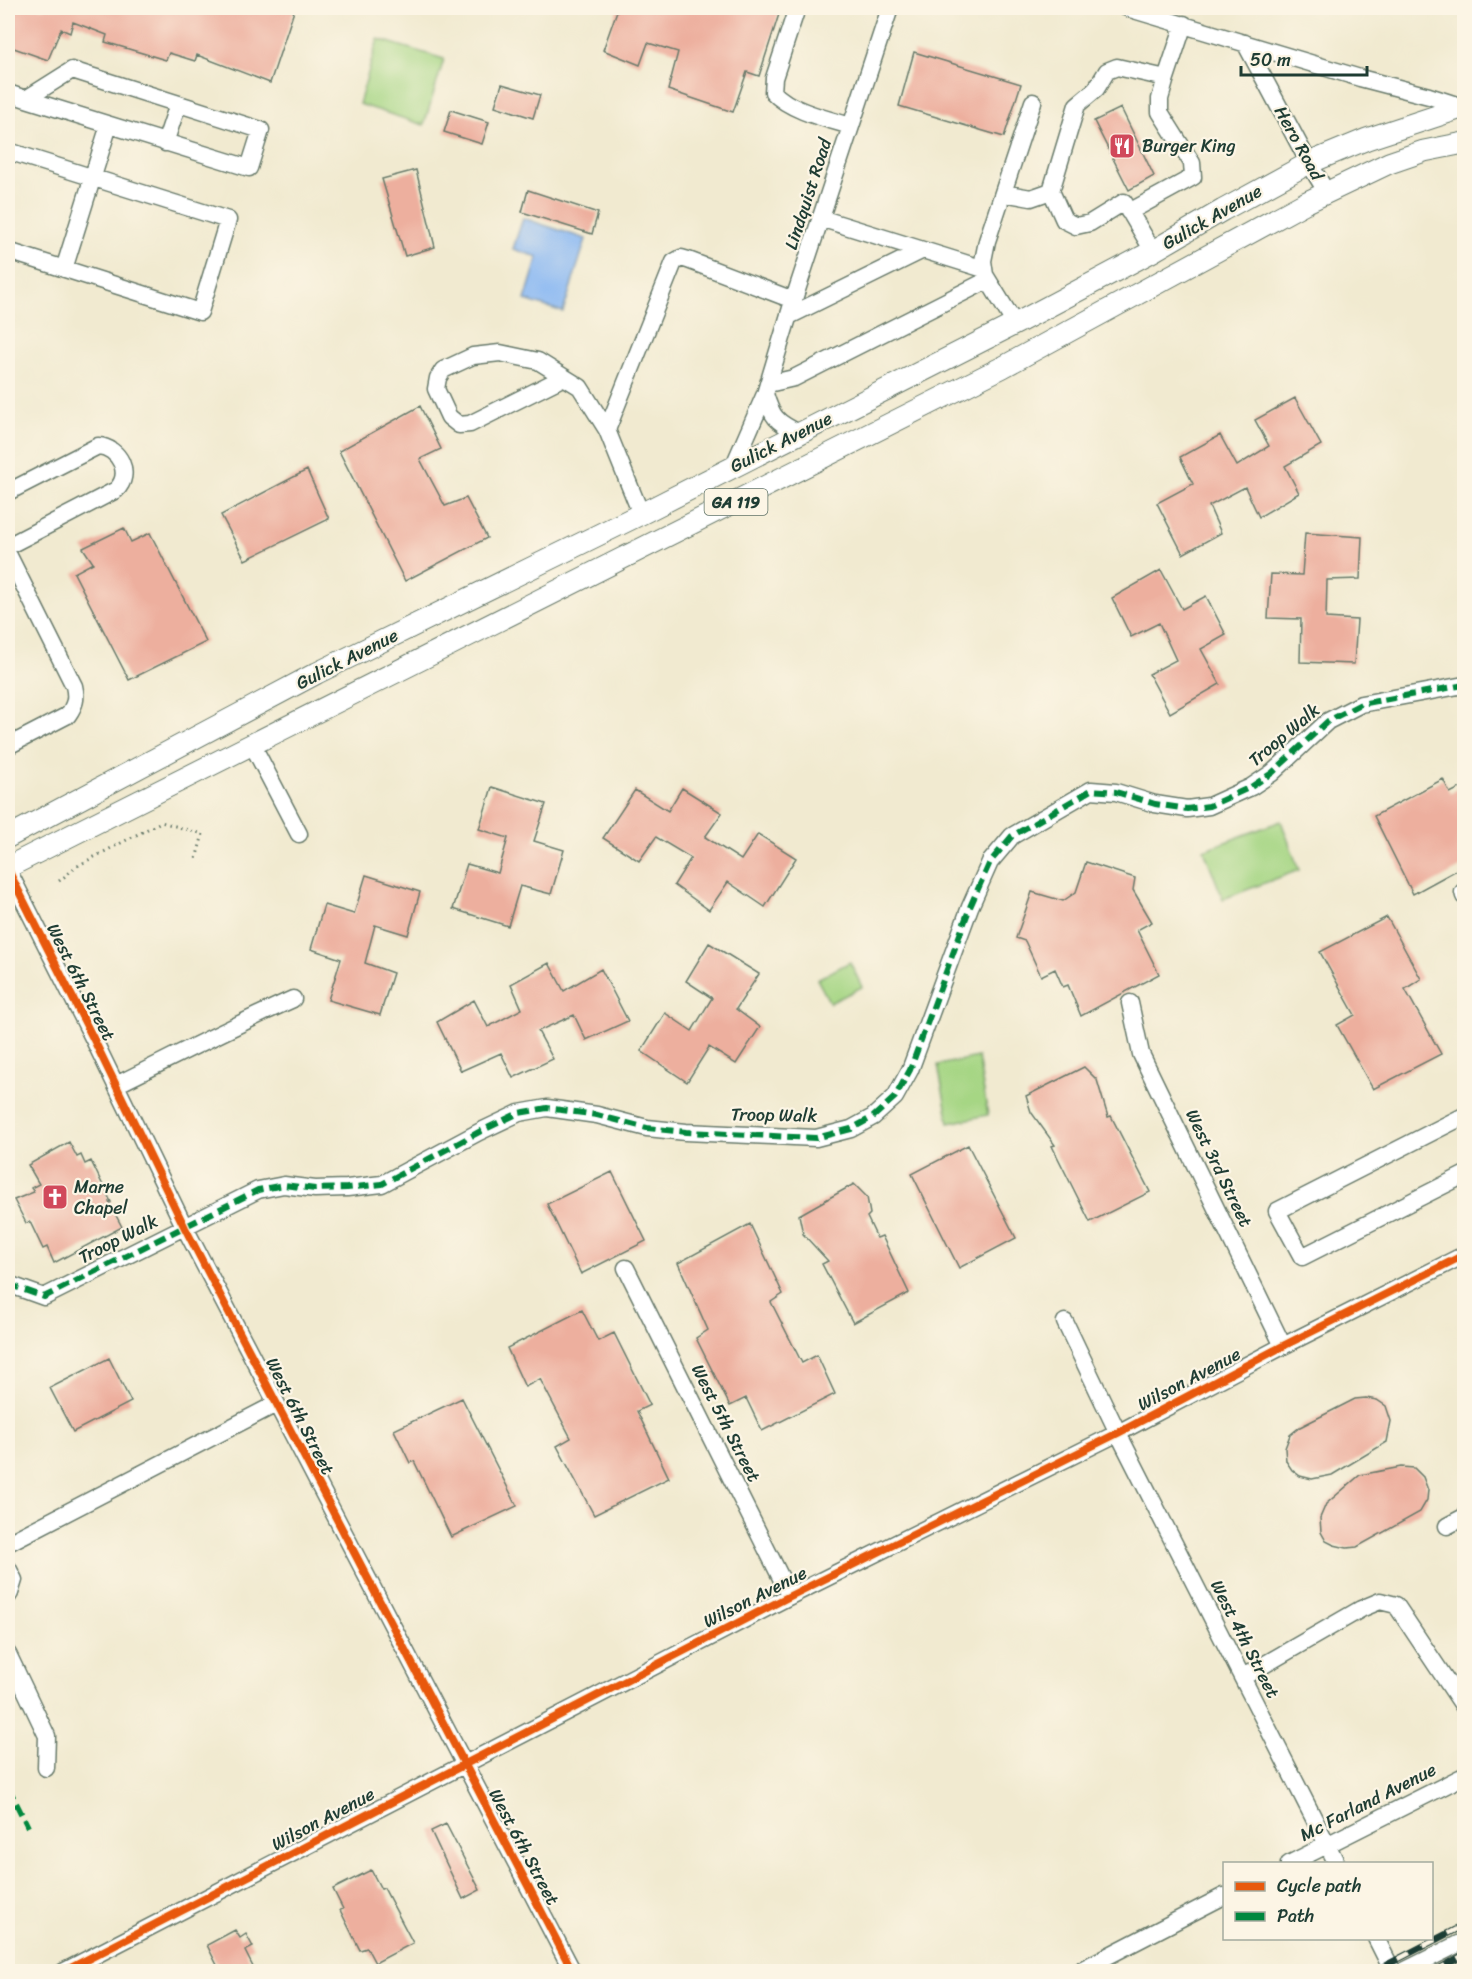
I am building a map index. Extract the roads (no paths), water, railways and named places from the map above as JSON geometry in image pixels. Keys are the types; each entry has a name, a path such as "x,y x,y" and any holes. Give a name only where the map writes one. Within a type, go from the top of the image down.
{"main road":[{"name":"Gulick Avenue","path":"8,837 317,673 641,514 1015,324 1153,252 1309,163 1377,135 1464,107"},
{"name":"Gulick Avenue","path":"8,868 1004,368 1305,203 1389,163 1424,151 1464,143"}],"street":[{"path":"797,8 774,78 773,92 779,99 807,112 851,126"},
{"name":"Lindquist Road","path":"734,465 767,389 820,218 890,8"},
{"path":"1127,8 1464,107"},
{"path":"1129,212 1193,177 1192,163 1160,112 1160,99 1184,24"},
{"name":"Hero Road","path":"1245,43 1327,193"},
{"path":"1153,252 1124,202 1090,223 1076,226 1064,220 1051,191 1077,105 1096,89 1107,71 1117,67 1166,78"},
{"path":"8,93 26,99 109,125 249,168 261,130 72,70 26,99"},
{"path":"1015,324 986,274 983,261 987,241 1033,102"},
{"path":"165,142 178,104"},
{"path":"64,269 109,125"},
{"path":"8,151 228,220 200,312 8,251"},
{"path":"1003,193 1031,198 1051,191"},
{"path":"820,218 923,250 986,274"},
{"path":"607,430 674,262 681,258 791,308 923,250"},
{"path":"799,433 781,425 771,414 767,389 794,378 986,274"},
{"path":"564,377 470,424 459,425 449,417 436,389 438,378 443,370 473,356 500,353 538,361 564,377 580,387 607,430 641,514"},
{"path":"8,492 98,446 105,446 116,452 122,463 124,475 122,485 116,490 8,546"},
{"path":"8,554 74,686 76,696 74,707 68,715 8,746"},
{"name":"Troop Walk","path":"8,1284 44,1297 258,1190 284,1185 315,1190 382,1184 519,1113 547,1108 597,1115 647,1128 686,1132 816,1138 851,1129 873,1117 895,1097 910,1070 970,907 990,862 1012,836 1091,790 1116,792 1155,804 1187,809 1209,806 1251,787 1272,773 1328,721 1361,704 1464,685"},
{"path":"252,744 299,834"},
{"name":"West 6th Street","path":"8,868 185,1228 573,1971"},
{"path":"116,1085 293,999"},
{"name":"West 3rd Street","path":"1130,1003 1142,1054 1283,1346"},
{"path":"1464,1116 1277,1211 1302,1257 1464,1175"},
{"name":"Wilson Avenue","path":"63,1971 463,1763 790,1596 1118,1434 1283,1346 1464,1255"},
{"name":"West 5th Street","path":"626,1268 790,1596"},
{"name":"West 4th Street","path":"1065,1322 1118,1434 1336,1862"},
{"path":"8,1543 276,1404"},
{"path":"1447,1526 1464,1517"},
{"path":"8,1568 14,1580 8,1596"},
{"path":"1243,1677 1361,1609 1380,1601 1396,1605 1464,1707"},
{"path":"8,1654 47,1736 46,1768"},
{"name":"Mc Farland Avenue","path":"1291,1862 1464,1776"},
{"path":"1077,1971 1223,1897"},
{"path":"1377,1940 1393,1971"},
{"path":"1402,1971 1464,1941"}],"water":[{"path":"523,218 586,239 563,312 525,300 538,257 513,249"}],"railway":[{"path":"1373,1972 1464,1925"},
{"path":"1433,1972 1464,1955"},
{"path":"1458,1972 1464,1968"}],"place":[{"name":"Burger King","path":"1122,146"},
{"name":"Marne Chapel","path":"55,1197"}]}
